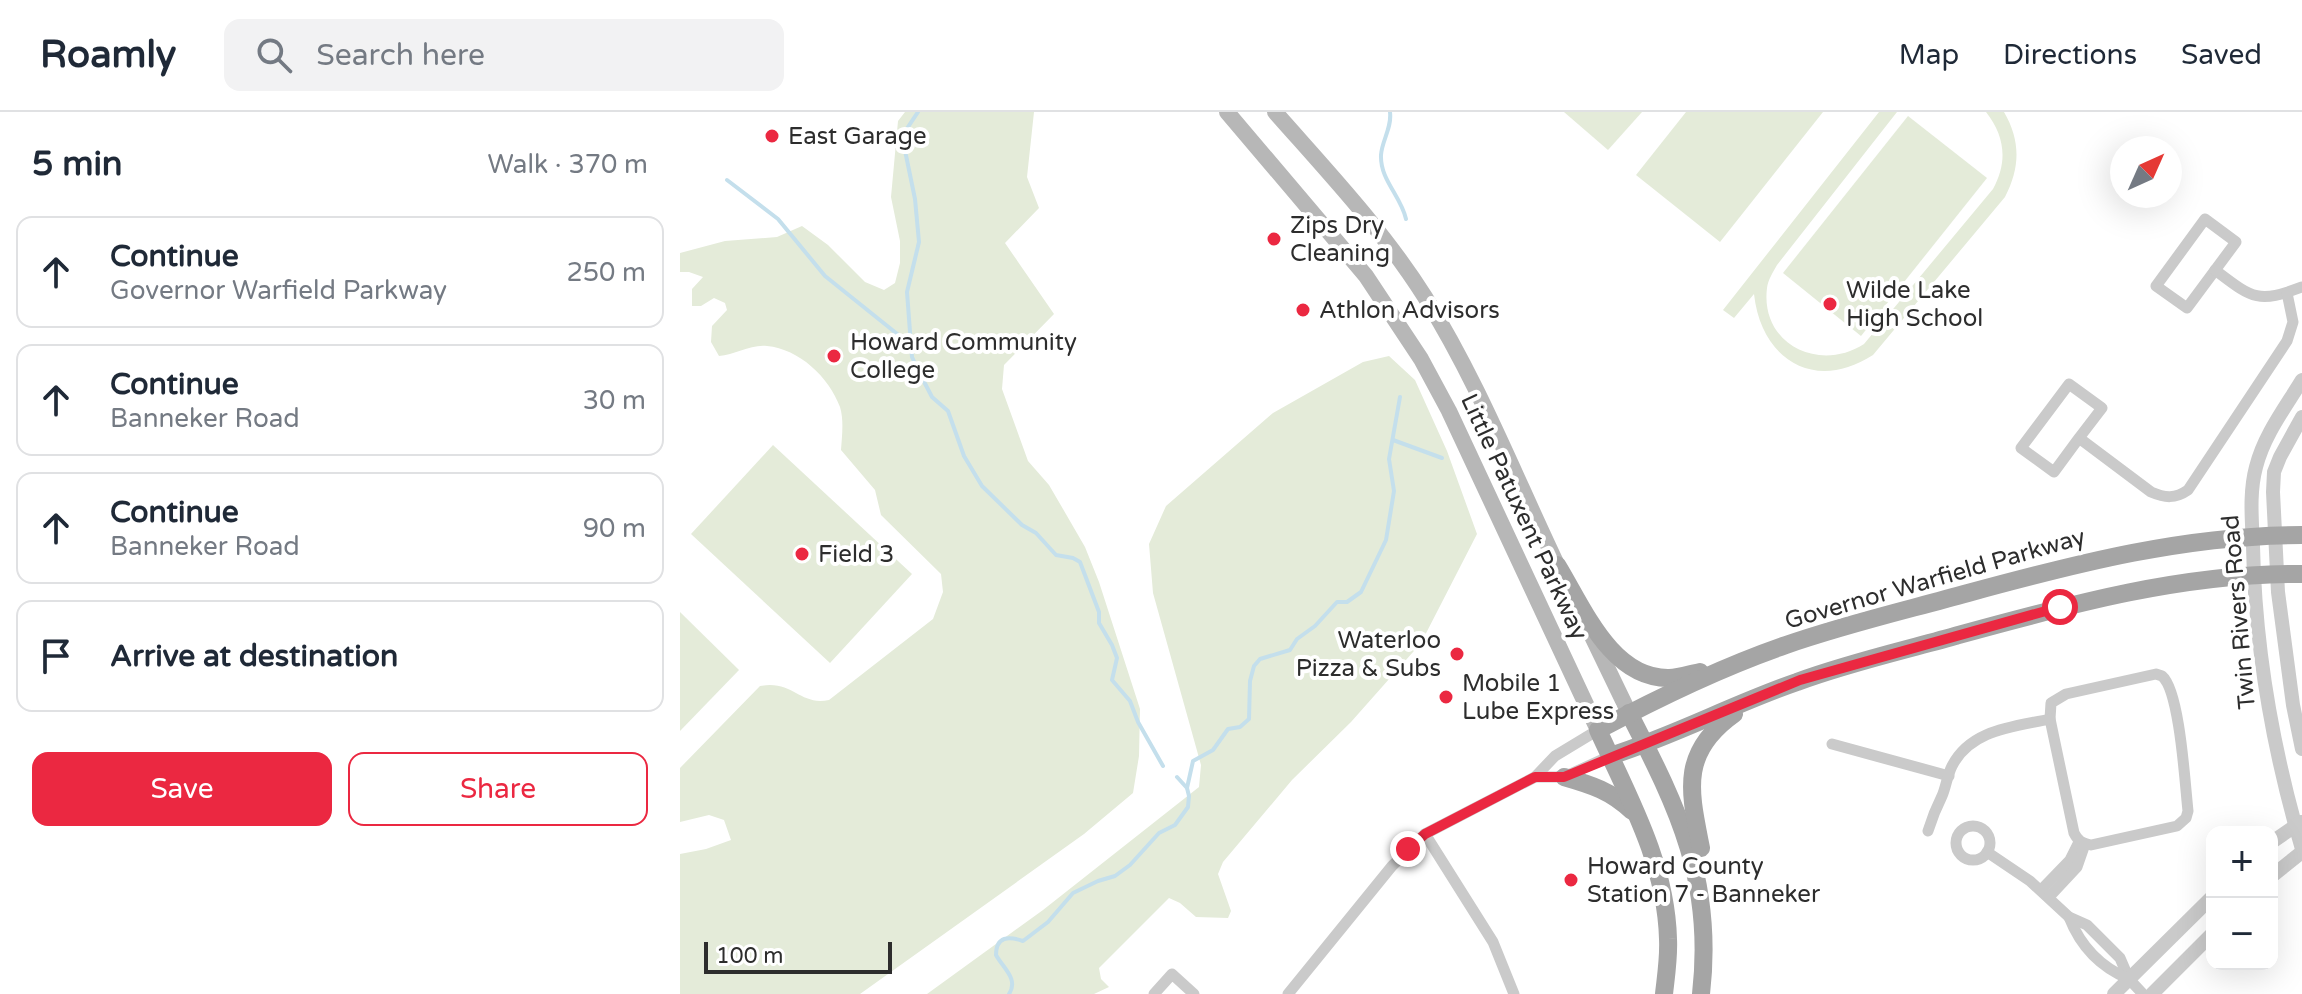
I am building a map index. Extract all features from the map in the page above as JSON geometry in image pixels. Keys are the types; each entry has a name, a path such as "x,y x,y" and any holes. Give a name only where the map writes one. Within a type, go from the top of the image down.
{"main road":[{"name":"Little Patuxent Parkway","path":"1227,112 1366,276 1421,359 1456,425 1641,820 1663,895 1668,938 1664,994"},
{"name":"Little Patuxent Parkway","path":"1275,112 1358,207 1423,294 1480,395 1557,565 1676,806 1690,847 1706,934 1701,994"},
{"name":"Governor Warfield Parkway","path":"1598,730 1738,664 1823,633 2087,561 2198,541 2302,535"},
{"path":"1557,565 1610,650 1624,664 1648,675 1672,678 1738,664"},
{"path":"1610,756 1646,745 1760,695 1856,663 2072,604 2149,588 2254,575 2302,574"},
{"path":"1706,934 1707,888 1693,814 1692,775 1711,735 1725,720 1760,695"},
{"path":"1564,777 1603,789 1618,798 1641,820"}],"street":[{"path":"2205,219 2236,242 2215,270 2187,308 2156,286 2205,219"},
{"path":"2215,270 2255,296 2275,297 2302,287"},
{"path":"2079,438 2151,492 2174,497 2188,490 2287,341 2293,322 2287,293"},
{"name":"Twin Rivers Road","path":"2302,380 2271,430 2256,466 2252,492 2254,575 2267,709 2298,823 2302,850"},
{"path":"2069,384 2102,408 2079,438 2054,472 2021,448 2069,384"},
{"name":"Twin Rivers Road","path":"2302,417 2274,472 2273,492 2287,662 2302,749"},
{"path":"2156,674 2162,676 2171,686 2181,745 2188,811 2186,818 2177,826 2091,845 2082,842 2074,833 2050,719 2051,703 2066,694 2156,674"},
{"path":"1928,831 1934,809 1962,752 1980,737 1992,732 2050,719"},
{"path":"1288,994 1392,866 1425,834 1535,777 1555,756 1598,730"},
{"path":"1832,744 1949,776"},
{"path":"1535,777 1564,777 1610,756"},
{"path":"2278,838 2298,823"},
{"path":"1425,834 1493,942 1514,994"},
{"path":"2048,896 2078,875 2082,842"},
{"path":"2048,896 2082,842"},
{"path":"2278,871 2302,850"},
{"path":"1987,852 2048,896 2069,917 2077,938 2110,971 2129,979 2143,994"},
{"path":"2114,994 2211,898"},
{"path":"2152,994 2206,940"},
{"path":"1154,994 1172,974 1194,994"}],"green space":[{"path":"905,112 1034,112 1027,177 1039,208 1005,243 1054,314 1004,365 1002,389 1028,461 1049,485 1085,547 1099,582 1140,709 1139,756 1133,793 1084,834 860,994 680,994 680,854 731,840 724,820 709,815 680,822 680,768 760,686 781,686 810,700 829,700 933,619 943,592 941,574 881,515 875,490 841,450 840,407 821,375 801,359 779,348 755,347 719,356 711,342 712,326 727,310 725,303 714,298 701,306 692,306 692,289 703,277 680,272 680,253 725,241 777,237 802,226 828,245 865,282 884,290 895,283 900,263 900,241 891,197 898,121"},
{"path":"1564,112 1642,112 1608,150"},
{"path":"1686,112 1823,112 1720,242 1636,175"},
{"path":"1879,112 1897,112 1777,265 1768,282 1767,308 1773,324 1783,338 1796,348 1812,354 1829,355 1847,352 1864,344 1993,189 2001,169 2002,149 1997,130 1986,112 2004,112 2010,123 2016,144 2014,176 2005,197 1873,355 1851,366 1830,371 1811,370 1779,352 1767,336 1754,294 1734,318 1723,310"},
{"path":"1908,116 1987,178 1861,336 1783,273"},
{"path":"1389,356 1415,380 1447,451 1477,534 1421,643 1351,722 1292,780 1223,862 1218,874 1231,911 1228,918 1196,917 1169,898 1099,968 1101,979 1109,987 1094,994 927,994 1043,910 1199,787 1201,765 1153,593 1149,544 1166,506 1273,413 1363,362"},
{"name":"Field 3","path":"773,445 912,574 830,663 691,534"},
{"path":"680,612 739,670 680,731"}],"waterway":[{"path":"911,345 907,292 919,242 915,199 902,136 918,112"},
{"path":"1390,112 1382,164 1406,219"},
{"path":"727,180 778,219 825,276 911,345 912,357 919,372 932,397 948,411 964,456 982,486 1022,525 1036,533 1056,555 1080,562 1099,612 1099,623 1117,658 1112,680 1130,701 1163,766"},
{"path":"1187,788 1193,761 1213,750 1228,729 1240,727 1249,719 1250,681 1254,666 1260,659 1290,650 1297,639 1315,626 1337,602 1347,602 1361,592 1386,540 1394,491 1389,459 1400,397"},
{"path":"1393,440 1442,458"},
{"path":"1009,994 1011,978 996,955 998,944 1008,938 1023,941 1048,922 1073,893 1115,876 1130,865 1159,833 1175,825 1188,807 1189,796 1187,788 1177,777"}],"place":[{"name":"East Garage","path":"772,136"},
{"name":"Zips Dry Cleaning","path":"1274,239"},
{"name":"Wilde Lake High School","path":"1830,304"},
{"name":"Athlon Advisors","path":"1303,310"},
{"name":"Howard Community College","path":"834,356"},
{"name":"Field 3","path":"802,554"},
{"name":"Waterloo Pizza & Subs","path":"1457,654"},
{"name":"Mobile 1 Lube Express","path":"1446,697"},
{"name":"Howard County Station 7 - Banneker","path":"1571,880"}],"route":[{"path":"1408,849 1425,834 1535,777 1564,777 1800,680 2060,607"}]}
